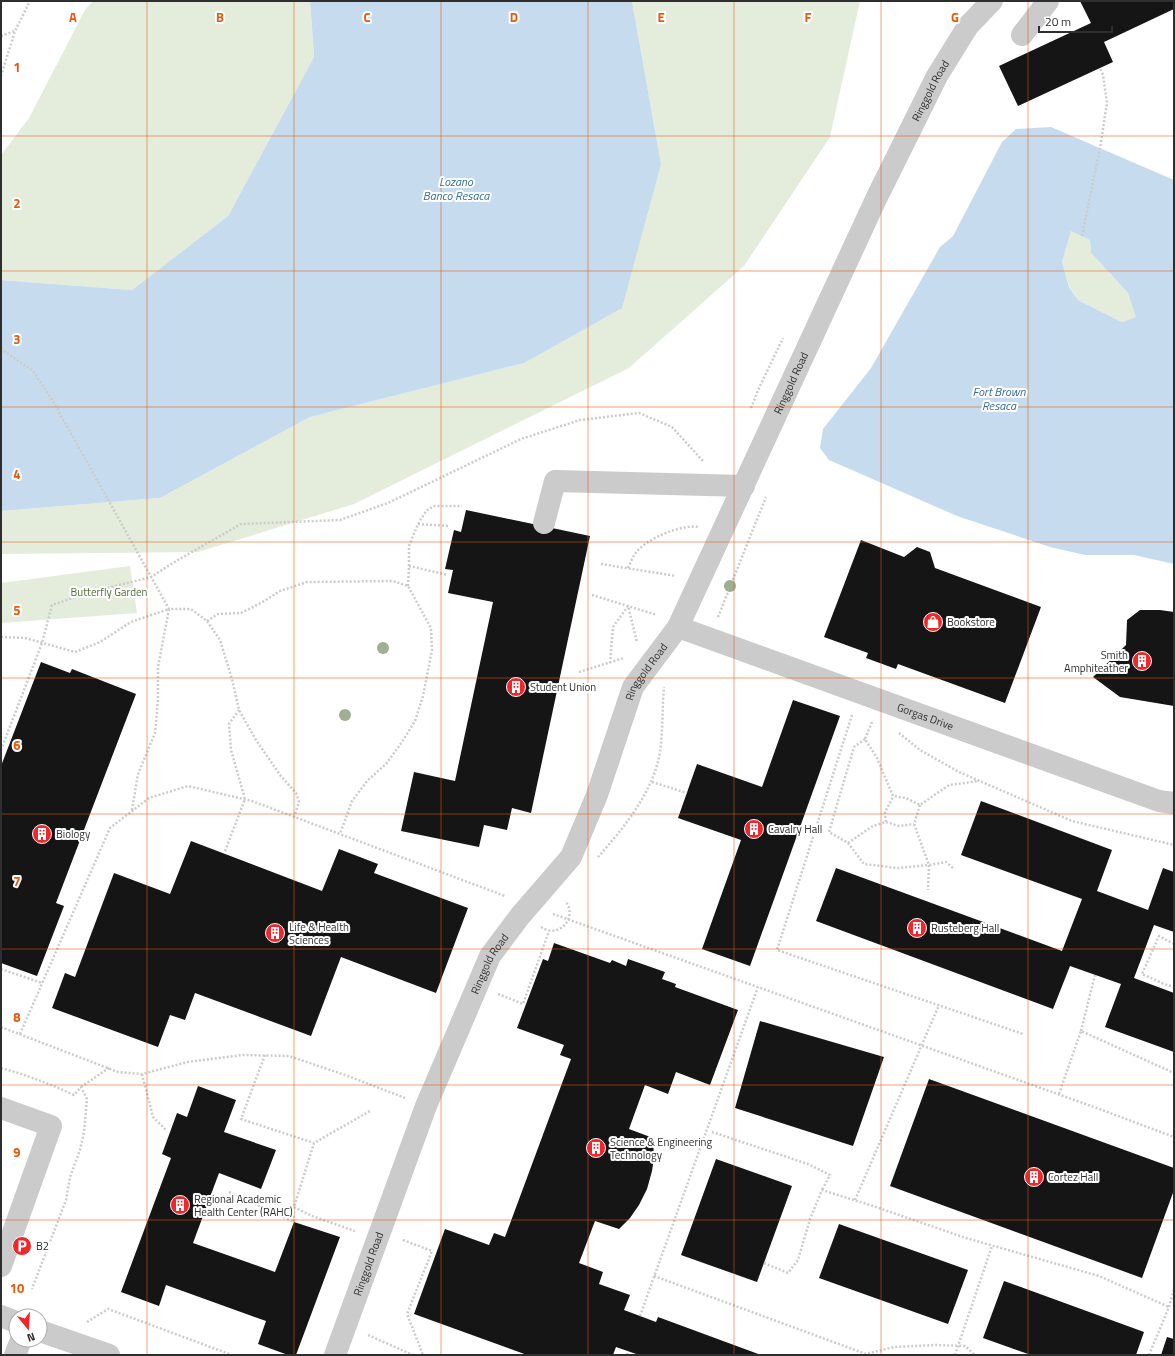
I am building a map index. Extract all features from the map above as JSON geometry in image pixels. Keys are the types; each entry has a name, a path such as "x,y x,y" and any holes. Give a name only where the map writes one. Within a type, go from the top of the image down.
{"street":[{"name":"Ringgold Road","path":"334,1355 426,1106 490,956 520,916 571,857 597,795 633,687 678,627 734,486 937,76 968,26 992,1"},
{"path":"1022,35 1048,1"},
{"path":"544,523 554,481 734,486"},
{"name":"Gorgas Drive","path":"678,627 1159,801 1174,803"},
{"path":"1,1108 51,1126 1,1266"},
{"path":"48,1334 109,1355"}],"path":[{"path":"1,76 15,31 30,1"},
{"path":"1,36 15,31"},
{"path":"1082,236 1100,148 1107,103 1103,75 1100,68"},
{"path":"1,348 33,371 57,408 169,609 158,667 158,701 155,733 138,774 132,811"},
{"path":"1,750 42,643 52,605 84,594 152,577 176,561 241,524 340,520 388,503 521,439 580,420 639,413 672,427 734,486"},
{"path":"725,619 718,617 767,496"},
{"path":"340,834 352,801 368,780 386,764 402,742 415,722 423,696 432,650 431,628 408,586 409,546 418,524 426,511 434,506 462,506"},
{"path":"418,524 449,526"},
{"path":"628,568 635,554 646,543 664,534 692,526 699,527"},
{"path":"601,564 679,577"},
{"path":"409,566 448,575"},
{"path":"207,621 218,614 241,613 261,604 280,591 307,582 393,581 408,586"},
{"path":"592,595 658,615"},
{"path":"628,606 637,645"},
{"path":"610,663 613,627 628,606"},
{"path":"1,637 25,638 75,652 100,642 130,622 169,609 191,609 207,621 220,640 232,679 239,710 256,740 280,775 296,793 299,802 294,817"},
{"path":"579,672 631,656"},
{"path":"596,860 635,810 645,796 652,782 660,752 664,685"},
{"path":"225,851 245,799 231,750 229,724 239,710"},
{"path":"854,710 778,950 1023,1034"},
{"path":"869,717 873,719 865,739 854,747 829,832 848,843 864,864 898,868 946,862 953,868"},
{"path":"897,732 920,750 960,772 1072,821 1174,845"},
{"path":"865,739 877,758 893,796 886,812 886,822"},
{"path":"928,890 929,865 914,824 920,805 949,785 979,781"},
{"path":"652,782 687,793"},
{"path":"20,1034 110,828 149,798 188,786 245,799 509,898"},
{"path":"893,796 906,798 920,805"},
{"path":"848,843 873,826 886,822 900,826 914,824"},
{"path":"539,926 552,932 561,929 568,919 570,910 562,898"},
{"path":"548,912 1059,1094 1174,1137"},
{"path":"496,993 523,1004 549,931"},
{"path":"1174,944 1159,936 1142,974 1174,987"},
{"path":"1,969 42,983"},
{"path":"1059,1094 1081,1031 1095,975"},
{"path":"640,1316 758,987"},
{"path":"855,1200 940,1005"},
{"path":"1,1027 118,1072 142,1074 188,1062 242,1054 289,1056 406,1098"},
{"path":"1081,1031 1174,1073"},
{"path":"265,1055 241,1119 314,1143"},
{"path":"81,1087 109,1068"},
{"path":"142,1074 153,1118 167,1131"},
{"path":"229,1192 294,1222 294,1207 314,1143 370,1111"},
{"path":"712,1132 808,1164 830,1175 810,1219 798,1260 788,1273 764,1263"},
{"path":"822,1190 966,1238 1099,1276 1169,1307"},
{"path":"294,1207 312,1216 362,1233"},
{"path":"404,1240 432,1251 407,1314 423,1355"},
{"path":"956,1355 992,1246"},
{"path":"654,1276 866,1355 894,1347 935,1345 965,1346 975,1355"},
{"path":"1149,1355 1169,1307 1174,1289"},
{"path":"70,1341 87,1321 108,1309 232,1355"},
{"path":"368,1335 413,1355"},
{"path":"627,1355 628,1351"}],"green space":[{"path":"93,1 310,1 314,57 228,216 132,290 1,280 1,155 29,118 85,10"},
{"path":"632,1 860,1 830,137 744,266 629,368 354,504 198,552 1,554 1,511 160,498 310,417 524,363 661,164"},
{"path":"1071,230 1090,240 1091,253 1128,293 1137,317 1122,322 1078,300 1069,286 1062,262"},
{"name":"Butterfly Garden","path":"130,566 137,613 1,623 1,583"}],"water":[{"name":"Lozano Banco Resaca","path":"310,1 632,1 661,164 622,308 524,363 310,417 160,498 1,511 1,280 132,290 228,216 314,57"},
{"name":"Fort Brown Resaca","path":"1051,127 1174,180 1174,564 1134,555 1085,555 1050,547 957,516 829,460 820,448 823,429 871,368 940,247 953,236 1002,142 1016,129","holes":["1071,231 1090,240 1091,253 1128,293 1136,317 1122,322 1078,300 1069,287 1062,262"]}],"building":[{"path":"1080,1 1174,1 1174,9 1104,42 1113,62 1018,106 999,66 1091,23"},
{"name":"Student Union","path":"466,510 590,536 531,813 512,808 507,830 484,825 479,847 401,831 414,772 455,781 493,602 448,593 453,570 445,569 454,530 461,532"},
{"name":"Bookstore","path":"861,540 904,557 917,547 930,552 935,568 1041,607 1005,703 898,664 896,669 866,658 868,653 824,637"},
{"name":"Smith Amphiteather","path":"1140,610 1174,612 1174,706 1120,697 1093,677 1126,645 1127,620"},
{"name":"Biology","path":"41,662 70,673 72,669 136,694 56,903 64,906 37,976 1,963 1,766"},
{"name":"Cavalry Hall","path":"793,700 840,716 750,966 702,949 741,840 678,818 697,764 762,787"},
{"name":"Rusteberg Hall","path":"981,801 1112,850 1097,891 1148,910 1163,868 1174,872 1174,932 1154,925 1134,978 1174,993 1174,1052 1105,1027 1121,984 1070,966 1053,1009 816,921 836,868 1062,951 1082,899 961,855"},
{"name":"Life & Health Sciences","path":"191,841 322,891 339,849 378,864 374,873 468,908 436,993 341,957 311,1036 195,993 185,1020 170,1015 158,1047 52,1008 65,973 75,977 114,873 170,894"},
{"name":"Science & Engineering Technology","path":"554,943 610,963 612,960 626,966 628,959 665,972 662,979 676,984 675,987 738,1010 710,1085 676,1072 668,1094 645,1085 629,1129 653,1138 654,1158 647,1189 630,1218 619,1229 595,1221 579,1263 603,1272 599,1284 630,1295 624,1310 656,1322 658,1317 761,1355 639,1355 616,1347 613,1355 527,1355 414,1314 445,1229 489,1245 494,1233 505,1237 571,1059 560,1055 564,1045 517,1028 543,959 548,961"},
{"path":"760,1021 884,1057 853,1146 735,1108"},
{"name":"Cortez Hall","path":"929,1079 1174,1168 1174,1190 1142,1278 890,1186"},
{"name":"Regional Academic Health Center (RAHC)","path":"198,1086 236,1100 224,1132 276,1150 261,1189 219,1173 193,1243 275,1272 294,1222 340,1237 296,1355 288,1355 258,1344 266,1321 166,1285 159,1306 121,1292 171,1158 162,1154 177,1113 187,1117"},
{"path":"716,1159 792,1186 757,1282 681,1255"},
{"path":"839,1224 968,1270 948,1324 819,1278"},
{"path":"1004,1281 1144,1332 1136,1355 1031,1355 983,1338"},
{"path":"1167,1337 1174,1339 1174,1355 1161,1355"}],"place":[{"name":"Bookstore","path":"933,622"},
{"name":"Smith Amphiteather","path":"1142,661"},
{"name":"Student Union","path":"516,687"},
{"name":"Cavalry Hall","path":"754,829"},
{"name":"Biology","path":"42,834"},
{"name":"Rusteberg Hall","path":"917,928"},
{"name":"Life & Health Sciences","path":"275,933"},
{"name":"Science & Engineering Technology","path":"596,1148"},
{"name":"Cortez Hall","path":"1034,1177"},
{"name":"Regional Academic Health Center (RAHC)","path":"180,1205"},
{"name":"B2","path":"22,1246"}]}
